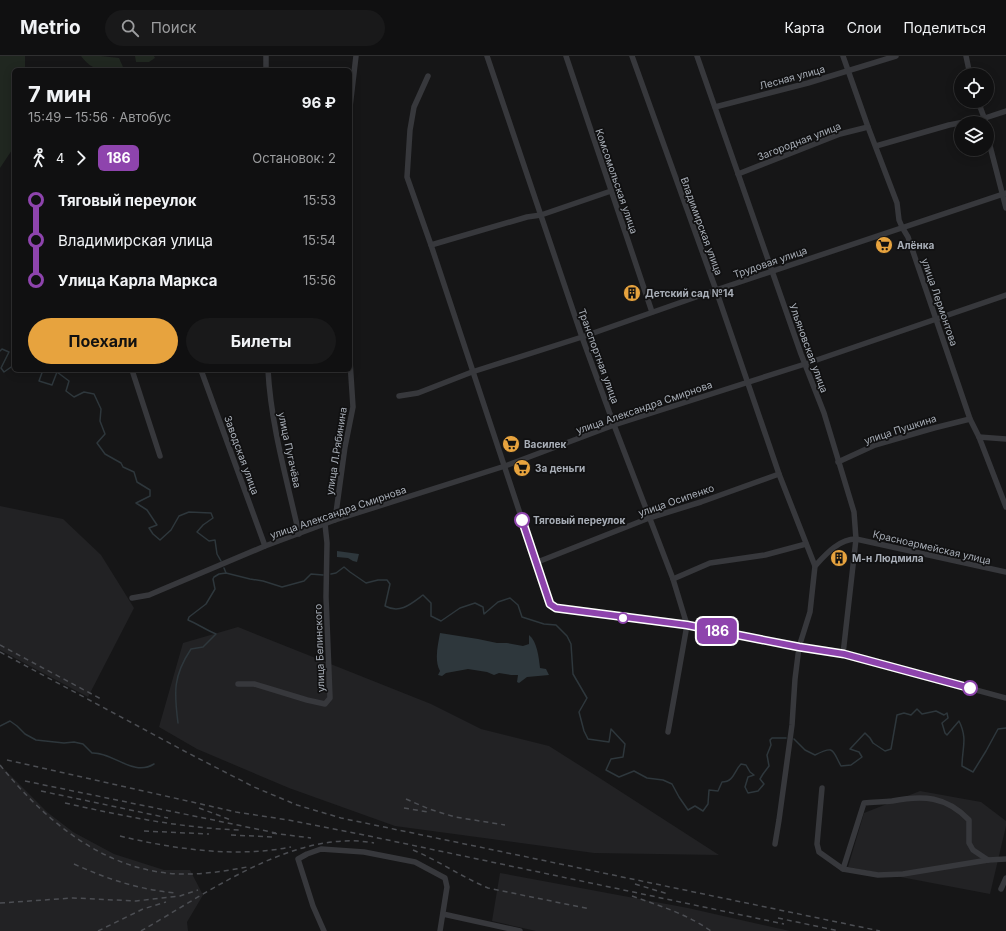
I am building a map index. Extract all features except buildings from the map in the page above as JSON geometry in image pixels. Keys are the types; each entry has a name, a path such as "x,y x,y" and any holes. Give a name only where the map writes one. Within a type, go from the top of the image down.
{"street":[{"path":"266,56 266,68"},
{"path":"352,90 356,56"},
{"name":"Транспортная улица","path":"487,56 582,337 614,426 673,579 687,625 668,732"},
{"name":"Комсомольская улица","path":"566,56 652,312"},
{"name":"Владимирская улица","path":"632,56 716,290 779,474 815,566 810,612 799,647 792,724 775,844"},
{"name":"Ульяновская улица","path":"697,56 773,271 804,364 824,413 854,512 856,539 844,654"},
{"name":"улица Лермонтова","path":"843,56 897,203 899,220 908,237 970,419 980,437 1006,507"},
{"name":"Лесная улица","path":"715,107 848,71 896,56"},
{"path":"966,56 969,68"},
{"path":"428,76 414,107 410,130 407,177 550,604 556,608 687,625 799,647 844,654 1006,698"},
{"path":"994,116 1006,111"},
{"path":"876,146 954,124"},
{"name":"Загородная улица","path":"738,174 840,134 868,127"},
{"path":"994,155 1004,193 1006,208"},
{"path":"431,245 527,217 541,215 611,191"},
{"name":"Трудовая улица","path":"399,396 418,394 472,372 582,337 716,290 1004,193"},
{"name":"улица Александра Смирнова","path":"132,598 149,595 265,546 335,520 505,466 614,426 804,364 1006,295"},
{"path":"133,372 160,456"},
{"name":"Заводская улица","path":"202,372 265,546"},
{"name":"улица Пугачёва","path":"268,372 274,425 299,534"},
{"name":"улица Л.Рябинина","path":"335,520 345,447 353,407 351,372"},
{"name":"улица Пушкина","path":"838,462 875,445 970,419"},
{"path":"980,437 1006,439"},
{"name":"улица Осипенко","path":"536,563 649,518 701,502 779,474"},
{"name":"улица Белинского","path":"238,684 254,684 325,704 330,698 326,597 327,543 325,524"},
{"path":"815,566 835,547 849,539 856,539"},
{"name":"Красноармейская улица","path":"856,539 1006,572"},
{"path":"673,579 710,562 765,555 806,544"},
{"path":"822,788 817,844 819,852 843,869 878,875 902,874 988,860 1006,860"},
{"path":"843,869 864,803 891,801 902,798 919,797 941,800 960,811 969,820 969,843 973,850 988,860"},
{"path":"324,931 313,906 298,859 321,849 364,852 390,856 415,862 445,878 448,888 440,931"},
{"path":"1001,889 1006,878"},
{"path":"443,914 520,931"}],"shaded area":[{"path":"0,56 25,56 25,68 12,68 12,150 0,168"},
{"path":"81,56 119,58 123,67 96,68 85,61"},
{"path":"135,56 154,56 155,58 149,62 136,62"},
{"path":"0,506 63,519 101,555 134,608 88,697 0,650"},
{"path":"337,551 359,554 357,562 348,558 337,557"},
{"path":"238,627 431,704 481,729 549,746 719,855 594,853 395,826 289,788 197,749 159,727 183,643"},
{"path":"440,633 523,646 529,644 529,635 536,645 540,668 546,669 549,675 527,677 519,683 517,682 518,675 499,673 494,675 487,672 468,669 446,673 442,676 438,675 440,671 437,662 437,652"},
{"path":"0,765 47,812 73,832 114,854 164,870 190,870 203,895 187,922 188,931 0,931"},
{"path":"920,791 981,802 1006,821 990,894 848,867 864,813"},
{"path":"500,873 688,908 790,931 536,931 492,921"}],"waterway":[{"path":"0,351 2,349 9,352 1,368 4,372 12,366"},
{"path":"42,372 39,381 52,385 57,372"},
{"path":"57,372 69,381 66,391 74,397 84,392 94,394 101,409 100,421 105,434 97,443 105,454 121,463 123,467 134,472 137,482 150,490 150,496 136,503 147,510 157,525 149,528 153,534 160,540 171,530 179,516 189,512 211,513 213,518 203,525 197,532 209,541 215,540 217,554 221,561"},
{"path":"331,574 336,573 344,567 366,583 378,580 387,580 390,584 385,606 390,608 396,609 405,607 423,595 431,603 431,616 441,621 460,608 475,603 483,607 484,614 498,602 510,598 518,605 522,617 544,624 556,625 567,636 571,644 573,674 587,698 579,712 584,731 588,739 609,742 611,729 625,744 623,757 611,759 606,770 619,777 634,771 647,778 663,780 672,784 688,810 695,806 703,811 708,804 709,790 718,791 722,782 729,780 741,764 746,765 750,772 754,775 748,777 745,787 748,793 758,791 764,784 760,779 769,766 767,755 771,745 770,740 772,738 786,738"},
{"path":"224,568 226,573"},
{"path":"178,723 176,684 181,668 191,649 203,647 216,634 188,620 189,617 206,604 215,589 214,577 219,574 226,573 263,581 282,587 304,581 311,574 323,575"},
{"path":"794,739 805,750 815,755 826,750 830,750 834,753 841,766 851,765 862,757 859,752 850,749 865,733 873,743 885,751 891,749 897,715 904,713 911,715 917,709 922,714 936,711 944,715 947,713 948,718 942,723 945,733 947,735 959,721 964,738 962,766 973,772 998,729 1006,728"},
{"path":"0,726 10,721 25,734 36,740 64,743 74,742 83,744 92,753 108,756 138,768 154,764"}],"railway":[{"path":"0,645 101,699"},
{"path":"0,652 188,753 254,787 297,805 341,818 880,931"},
{"path":"7,760 236,812 288,820 369,836 784,924"},
{"path":"0,765 34,803 53,820 73,836 94,849 117,860 141,868 176,874 207,873 247,867"},
{"path":"25,781 276,833"},
{"path":"41,791 168,818"},
{"path":"406,799 429,809 455,817 505,825"},
{"path":"65,803 130,817 174,824 240,830"},
{"path":"199,808 231,820"},
{"path":"404,808 428,812"},
{"path":"144,831 209,834"},
{"path":"272,833 311,838"},
{"path":"231,835 273,837"},
{"path":"120,836 161,845 227,852 249,852 291,847"},
{"path":"141,931 222,883 283,854 313,845 344,841 374,843"},
{"path":"413,850 488,888 590,909"},
{"path":"74,864 124,883 163,892 177,893"},
{"path":"635,884 668,894"},
{"path":"0,903 73,898 136,901 180,896 198,890"},
{"path":"632,896 683,915 711,931"},
{"path":"98,931 143,909 166,902"},
{"path":"778,918 839,931"}],"bus line":[{"name":"186","path":"522,520 550,604 556,608 687,625 730,634 765,639 799,647 844,654 970,688"}],"place":[{"name":"Алёнка","path":"884,245"},
{"name":"Детский сад №14","path":"632,293"},
{"name":"Василек","path":"511,444"},
{"name":"За деньги","path":"522,468"},
{"name":"Тяговый переулок","path":"522,520"},
{"name":"М-н Людмила","path":"839,558"}]}
